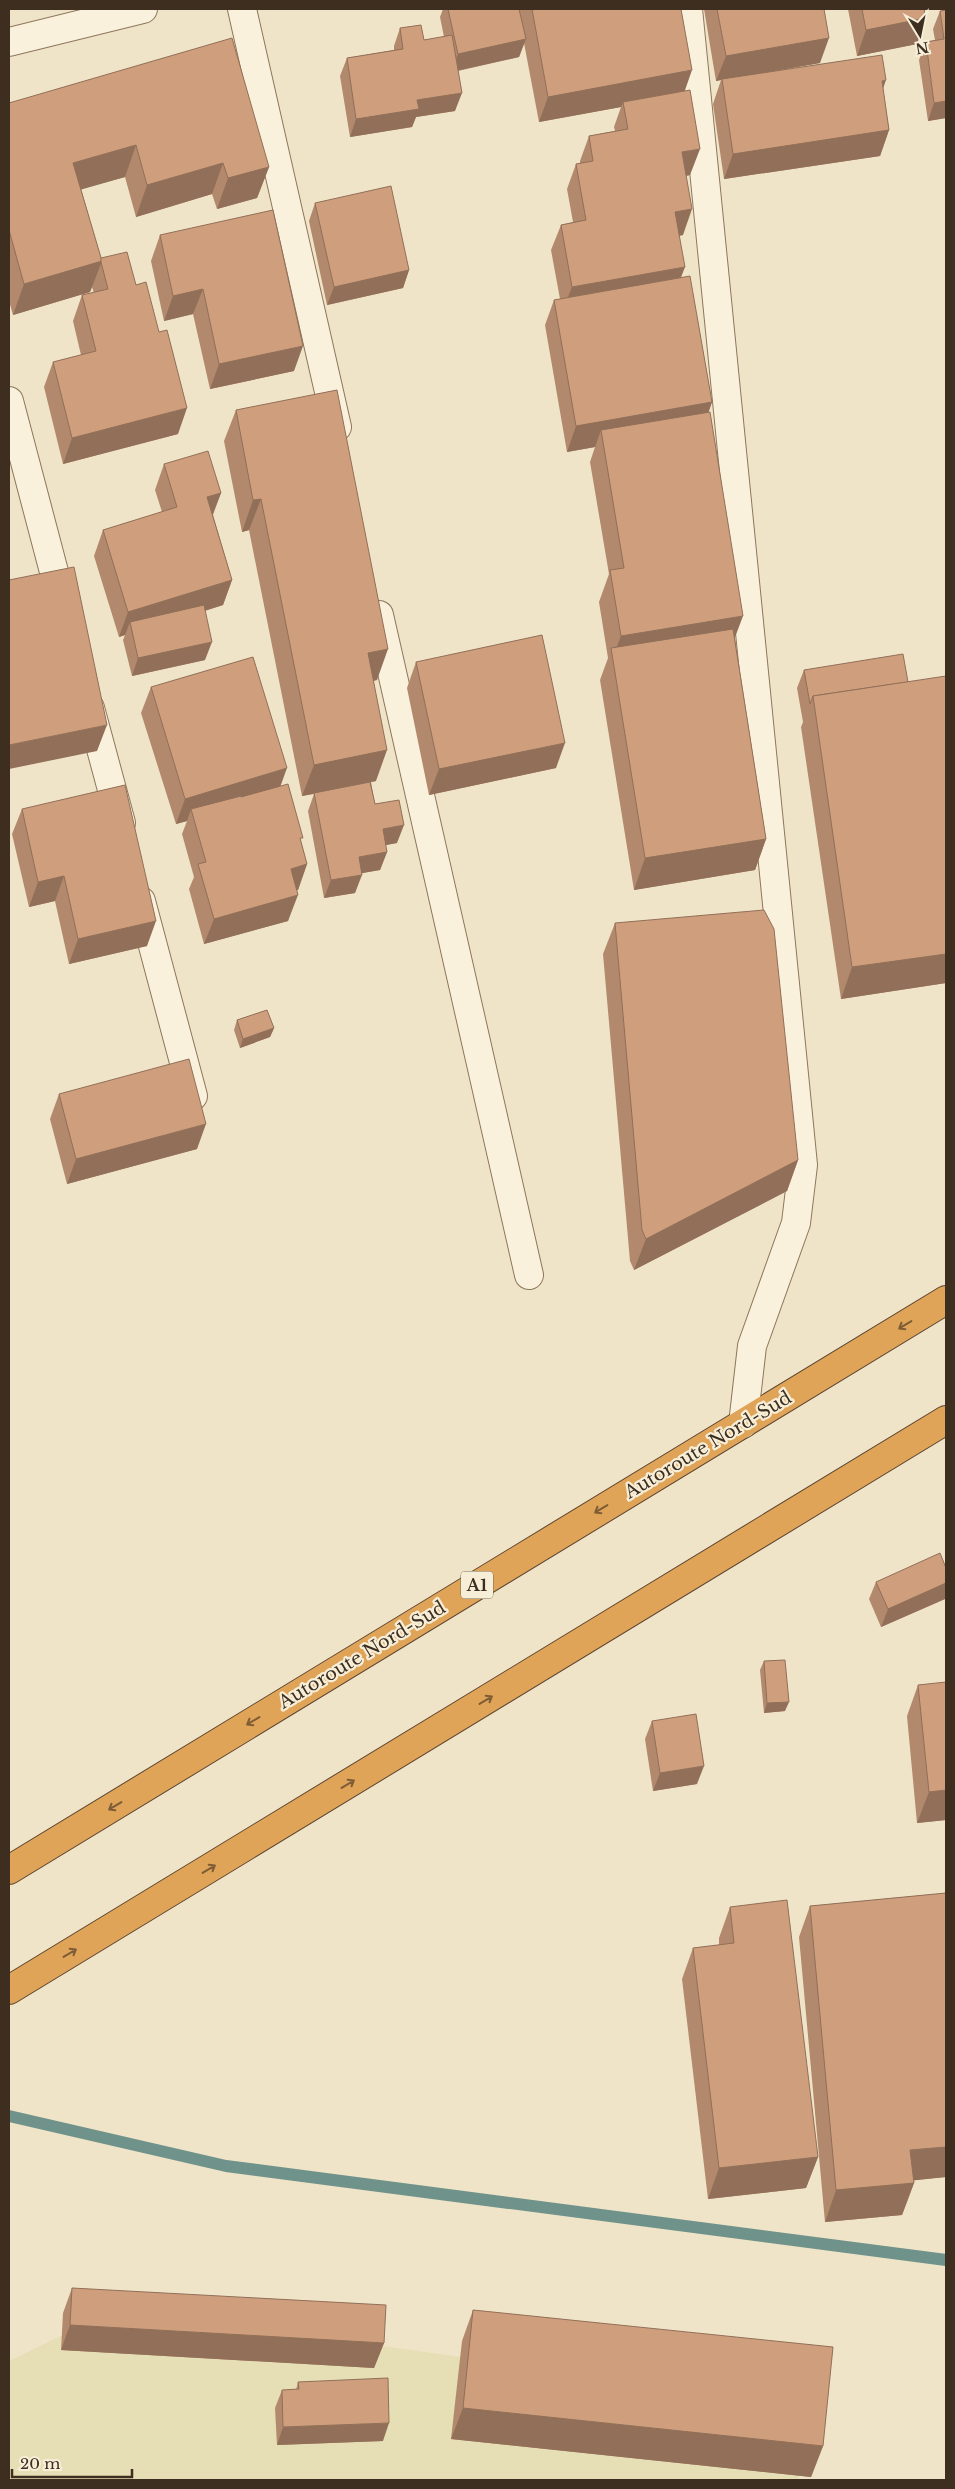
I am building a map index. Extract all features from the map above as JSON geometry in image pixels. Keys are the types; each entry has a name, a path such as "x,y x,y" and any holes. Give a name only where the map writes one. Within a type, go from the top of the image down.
{"highway":[{"name":"Autoroute Nord-Sud","path":"9,1870 946,1300"},
{"path":"18,1984 946,1420"}],"street":[{"path":"9,42 143,9"},
{"path":"242,9 342,447"},
{"path":"688,9 802,1165 796,1223 752,1346 742,1424"},
{"path":"9,402 70,632"},
{"path":"374,593 529,1275"},
{"path":"83,680 126,843"},
{"path":"134,872 198,1112"}],"shaded area":[{"path":"65,2334 331,2339 592,2375 805,2446 798,2480 9,2480 9,2361"}],"building":[{"path":"448,9 519,9 526,39 458,54"},
{"path":"532,9 681,9 692,70 548,97"},
{"path":"717,9 824,9 829,38 726,56"},
{"path":"862,9 924,9 926,18 866,30"},
{"path":"946,10 946,101 934,103 926,42 944,39 940,11"},
{"path":"421,25 424,40 452,35 462,93 417,100 419,109 356,119 347,58 403,49 400,28"},
{"path":"232,38 269,167 228,178 223,163 147,185 136,145 73,163 102,261 24,284 9,230 9,103"},
{"path":"882,55 886,80 882,81 889,130 733,154 722,79"},
{"path":"690,90 700,149 682,152 692,209 675,212 685,267 572,287 561,225 586,220 576,164 593,161 589,136 628,129 623,102"},
{"path":"391,186 409,270 334,287 315,203"},
{"path":"273,210 303,346 219,364 203,289 173,296 160,235"},
{"path":"127,252 136,285 146,282 159,332 167,330 187,408 72,438 53,362 96,351 82,295 108,289 101,258"},
{"path":"690,276 712,402 576,426 554,300"},
{"path":"337,390 388,649 368,653 387,750 314,765 261,499 253,500 236,410"},
{"path":"710,412 743,616 621,636 610,570 624,568 601,430"},
{"path":"208,451 221,493 207,497 232,580 128,612 103,530 177,507 164,464"},
{"path":"74,567 107,725 9,745 9,580"},
{"path":"204,605 212,642 138,658 130,622"},
{"path":"733,629 766,839 645,858 611,648"},
{"path":"542,635 565,743 439,769 416,662"},
{"path":"903,654 908,682 813,696 810,704 804,670"},
{"path":"253,657 287,768 185,799 151,687"},
{"path":"946,676 946,954 852,967 813,696"},
{"path":"370,782 375,804 399,800 404,825 383,829 387,852 359,857 362,875 331,880 314,793"},
{"path":"288,784 303,838 300,838 307,864 291,869 298,895 214,919 198,864 206,862 191,809"},
{"path":"125,785 156,921 78,939 64,876 38,882 22,809"},
{"path":"764,910 774,929 798,1160 646,1239 642,1230 615,923"},
{"path":"267,1010 274,1028 243,1039 237,1020"},
{"path":"189,1059 206,1124 76,1159 59,1094"},
{"path":"940,1553 946,1568 946,1583 888,1609 876,1582"},
{"path":"785,1660 789,1702 767,1703 764,1661"},
{"path":"946,1682 946,1790 929,1792 918,1685"},
{"path":"696,1714 704,1766 660,1773 652,1721"},
{"path":"946,1893 946,2147 910,2150 914,2183 836,2190 810,1906"},
{"path":"787,1900 818,2157 719,2168 693,1948 734,1943 730,1907"},
{"path":"72,2288 386,2305 384,2343 70,2325"},
{"path":"473,2310 833,2347 823,2446 463,2408"},
{"path":"388,2378 389,2423 283,2427 282,2390 299,2389 298,2382"}],"waterway":[{"path":"9,2116 226,2166 946,2260"}]}
